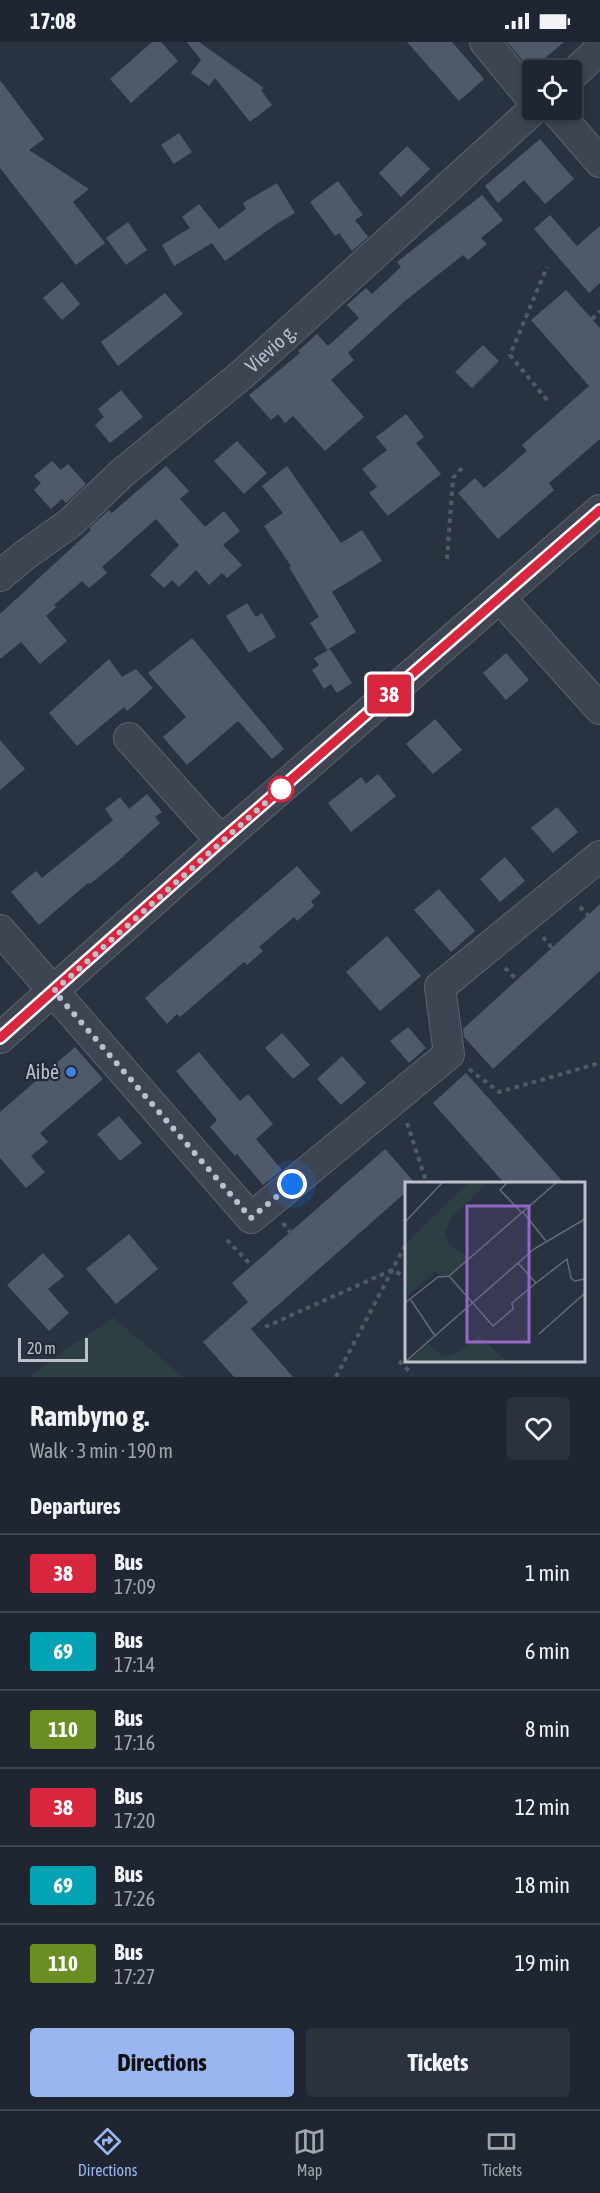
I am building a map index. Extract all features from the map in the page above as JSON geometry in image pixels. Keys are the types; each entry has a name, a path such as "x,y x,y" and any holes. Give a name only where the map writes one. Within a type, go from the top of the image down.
{"street":[{"path":"485,42 522,87"},
{"path":"582,66 600,49"},
{"name":"Vievio g.","path":"0,576 70,523 122,474 245,372 522,120"},
{"path":"564,120 600,162"},
{"path":"0,1038 221,841 600,510"},
{"path":"500,598 600,708"},
{"path":"129,738 221,841"},
{"path":"0,930 251,1218 449,1054 440,987 600,856"}],"path":[{"path":"547,267 510,355 547,400"},
{"path":"592,319 600,311"},
{"path":"447,559 453,478 463,467"},
{"path":"449,1054 499,1092 600,1063"},
{"path":"398,1096 426,1182"},
{"path":"227,1240 252,1266"},
{"path":"336,1377 405,1246"},
{"path":"393,1270 405,1276"},
{"path":"265,1327 393,1270"},
{"path":"399,1361 412,1374"}],"green space":[{"path":"114,1318 183,1377 30,1377 62,1352"}],"building":[{"path":"152,42 161,42 178,61 131,103 110,79"},
{"path":"187,42 199,42 264,88 261,90 272,105 250,122 215,78 209,86 191,73 201,60"},
{"path":"407,42 452,42 484,79 459,101"},
{"path":"507,42 564,42 543,60 522,60"},
{"path":"0,80 44,139 29,150 89,189 73,202 105,243 76,265 0,168"},
{"path":"179,133 192,152 174,164 161,145"},
{"path":"540,139 574,179 545,204 524,180 498,203 485,186"},
{"path":"407,146 430,169 401,197 379,173"},
{"path":"338,181 363,215 355,220 368,237 352,251 339,233 335,236 310,202"},
{"path":"277,183 295,213 225,261 212,243 174,266 162,245 190,228 182,217 199,204 219,229 246,209 243,203"},
{"path":"482,195 503,220 481,238 487,244 468,260 463,255 405,301 348,353 354,360 331,380 364,417 325,451 293,416 285,423 278,414 271,420 249,395 300,353 298,351 317,334 328,346 359,318 347,305 366,288 372,294 401,267 397,262"},
{"path":"550,215 577,246 600,226 600,283 589,293 534,229"},
{"path":"128,222 147,250 126,265 106,238"},
{"path":"62,282 80,304 62,320 43,298"},
{"path":"566,290 600,328 600,439 549,483 554,490 498,539 458,493 475,478 484,488 527,451 522,445 589,386 531,320"},
{"path":"165,293 183,314 118,366 101,342"},
{"path":"483,345 499,361 472,388 455,372"},
{"path":"121,390 143,417 110,443 95,425 104,417 98,409"},
{"path":"406,414 424,437 416,443 441,474 388,516 369,493 377,487 362,469 387,450 376,437"},
{"path":"237,441 267,473 244,494 214,461"},
{"path":"52,461 61,470 68,464 86,484 66,503 62,499 51,509 34,490 41,483 34,476"},
{"path":"166,466 189,491 180,499 205,527 224,511 240,531 223,545 242,565 227,578 222,573 209,585 196,570 179,587 172,580 164,588 150,575 179,545 156,519 102,567 107,573 89,588 82,581 54,605 56,607 46,616 67,641 40,664 21,642 0,659 0,614 91,530 89,528 109,510 112,513"},
{"path":"287,466 341,543 362,530 382,561 332,592 356,632 327,650 310,623 319,617 289,567 291,566 264,526 283,513 262,486"},
{"path":"247,603 256,617 262,613 276,637 249,653 226,616"},
{"path":"192,638 284,749 272,759 238,721 187,765 163,737 186,717 148,673"},
{"path":"330,649 352,683 337,693 331,684 324,689 312,670 319,665 314,658"},
{"path":"506,653 529,680 506,700 483,673"},
{"path":"109,659 122,677 136,669 153,688 127,711 124,707 77,746 49,713"},
{"path":"435,719 462,750 433,774 406,744"},
{"path":"0,740 25,769 0,790"},
{"path":"378,774 396,796 351,832 328,803 361,777 366,784"},
{"path":"147,794 162,812 155,817 160,823 116,863 90,884 88,883 39,925 11,892 36,871 42,878 113,820 105,809 120,797 129,809"},
{"path":"557,807 578,832 553,853 531,828"},
{"path":"505,857 525,881 500,902 480,879"},
{"path":"297,866 321,893 311,901 314,906 297,921 294,917 259,947 263,951 247,965 244,962 180,1017 177,1014 167,1024 145,998"},
{"path":"439,889 475,931 451,952 414,910"},
{"path":"600,904 600,971 493,1069 464,1037 463,1029"},
{"path":"387,936 421,976 380,1011 346,972"},
{"path":"408,1027 426,1048 409,1063 390,1041"},
{"path":"282,1033 310,1065 293,1079 265,1048"},
{"path":"75,1047 103,1079 40,1133 48,1142 31,1156 45,1172 26,1188 0,1158 0,1112"},
{"path":"199,1052 240,1101 248,1094 273,1124 256,1139 282,1170 263,1185 210,1127 217,1120 176,1071"},
{"path":"342,1056 366,1083 341,1105 317,1079"},
{"path":"466,1073 563,1182 503,1182 433,1103"},
{"path":"119,1116 142,1143 120,1161 97,1134"},
{"path":"385,1149 414,1182 405,1182 405,1193 251,1329 293,1377 234,1377 203,1342 248,1302 232,1283"},
{"path":"129,1234 158,1269 116,1304 86,1269"},
{"path":"43,1253 64,1276 48,1289 69,1313 49,1331 7,1285"}],"bus line":[{"name":"38","path":"0,1038 221,841 600,510"}],"place":[{"name":"Aibė","path":"71,1072"}],"route":[{"path":"281,789 54,991 251,1218 292,1184"}]}
